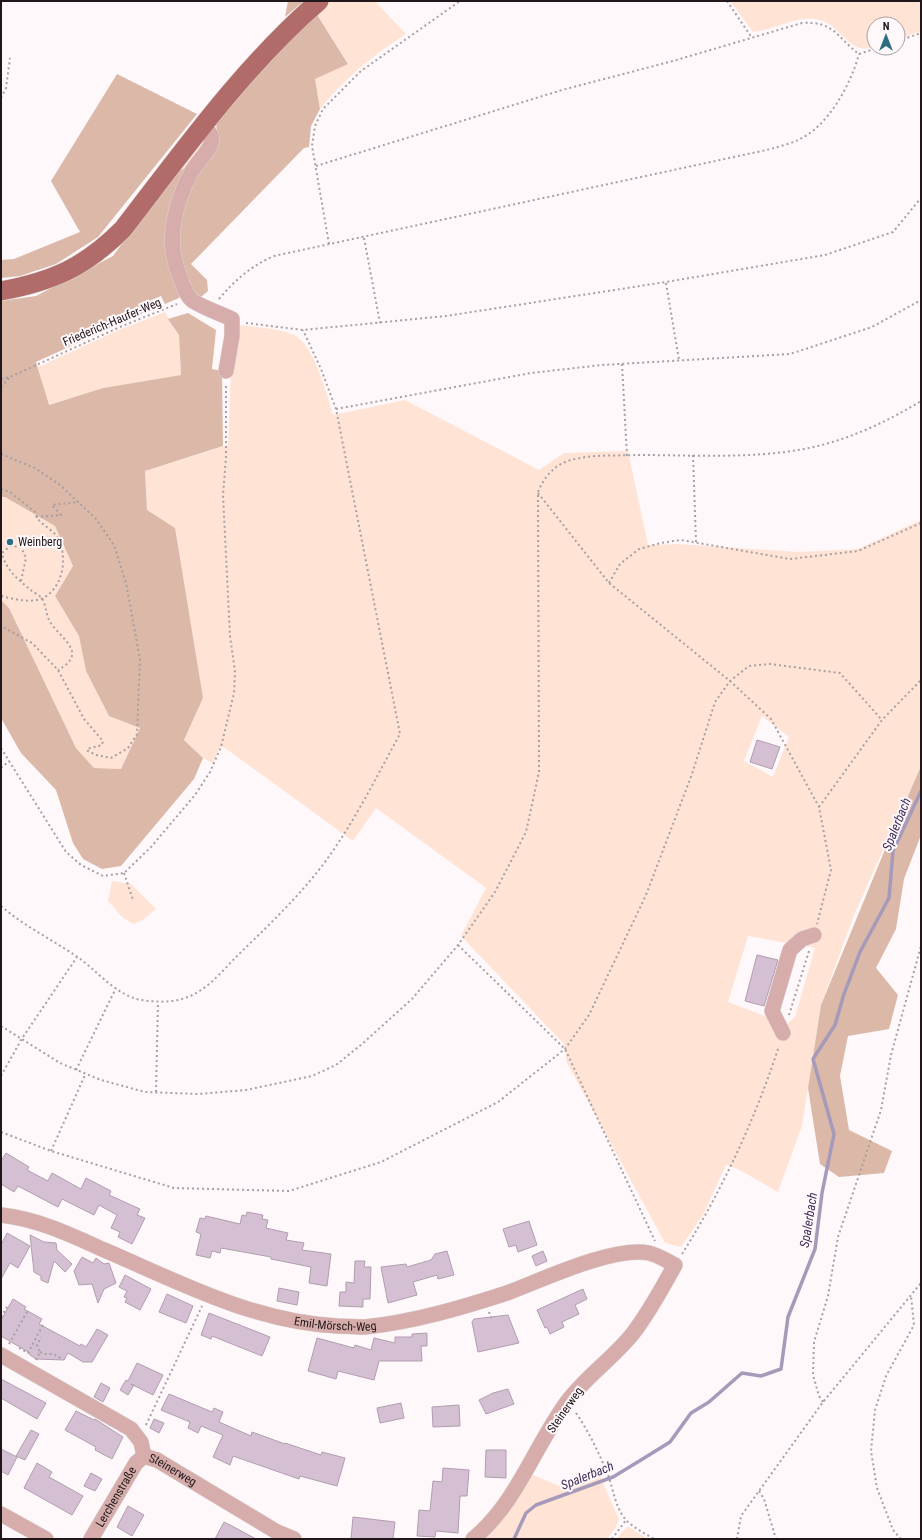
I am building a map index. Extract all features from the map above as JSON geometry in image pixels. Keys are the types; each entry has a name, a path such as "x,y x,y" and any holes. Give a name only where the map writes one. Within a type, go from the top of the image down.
{"main road":[{"path":"1,291 23,287 59,276 87,261 106,246 123,229 203,126 256,61 319,1"}],"street":[{"path":"203,126 211,133 210,147 196,165 184,188 177,207 172,231 173,252 176,267 185,290 192,300 232,319 232,336 226,372"},
{"path":"783,1033 772,1011 790,950 802,938 814,935"},
{"name":"Emil-Mörsch-Weg","path":"1,1215 15,1216 54,1228 208,1294 268,1316 319,1325 364,1327 430,1315 506,1293 600,1258 618,1254 649,1253 675,1265"},
{"name":"Steinerweg","path":"473,1539 504,1508 566,1404 579,1387 611,1357 634,1332 656,1299 675,1265"},
{"path":"3,1348 131,1429 137,1435"},
{"name":"Steinerweg","path":"137,1435 141,1442 144,1456 157,1460 276,1532 294,1539"},
{"name":"Lerchenstraße","path":"91,1539 136,1462 144,1456"},
{"path":"1,1514 46,1539"}],"path":[{"path":"329,244 312,146 315,126 323,109 361,71 460,1"},
{"path":"727,1 752,38"},
{"path":"316,166 562,90 672,61 802,23 817,22 832,29 859,54"},
{"path":"906,38 921,33"},
{"path":"859,54 866,52"},
{"path":"210,309 240,277 257,264 274,256 364,238 771,149 798,140 812,131 826,117 847,87 859,54"},
{"path":"1,98 6,88 10,58"},
{"path":"232,319 247,324 303,330 446,316 666,282 825,255 893,232 921,198"},
{"path":"364,238 380,323"},
{"path":"666,282 679,360"},
{"name":"Friederich-Haufer-Weg","path":"10,377 39,362 164,309 192,300"},
{"path":"336,409 530,373 622,364 790,354 872,327 921,300"},
{"path":"1,906 16,919 77,957 116,988 140,1000 158,1002 187,998 208,985 273,921 315,875 352,821 400,734 336,409 321,369 303,330"},
{"path":"622,364 627,456"},
{"path":"1,748 66,852 81,865 103,876 124,873 151,847 195,795 210,772 221,747 231,712 235,672 230,636 223,495 226,457 226,372"},
{"path":"1,379 10,377"},
{"path":"1,388 10,377"},
{"path":"1,1026 21,1040 85,1075 145,1092 198,1094 246,1090 312,1076 336,1065 412,999 458,945 495,892 526,832 539,772 538,492 543,480 553,470 570,460 627,456 758,454 804,449 862,433 921,401"},
{"path":"1,454 35,468 60,485 96,519 114,545 126,583 140,659 137,734 128,748 111,758 96,755 88,751 90,748 102,745 103,741 84,719 58,670 32,643 1,626"},
{"path":"693,455 696,542"},
{"path":"1,489 10,492 35,512 36,517 57,536 63,555 63,570 56,586 42,598 31,601 16,600 1,596"},
{"path":"538,492 609,583 730,681 771,719 819,807 882,720 921,680"},
{"path":"36,517 61,516 52,505 79,502"},
{"path":"609,583 620,564 639,549 661,543 680,540 696,542 790,560 858,551 921,523"},
{"path":"21,581 26,558 21,547 10,546 2,553 4,562 13,575 42,598 50,622 72,648 72,657 66,666 58,670"},
{"path":"1,1132 51,1151 174,1188 289,1192 382,1162 491,1106 565,1049 590,1016 646,895 692,774 715,702 730,681 748,666 770,664 840,673 882,720"},
{"path":"1,768 9,761"},
{"path":"124,873 132,900"},
{"path":"458,945 565,1049 655,1241 660,1247"},
{"path":"823,1402 819,1396 814,1375 814,1342 828,1296 838,1237 882,1110 891,1055 921,946"},
{"path":"1,1076 21,1040 77,957"},
{"path":"76,1070 116,988"},
{"path":"156,1092 158,1002"},
{"path":"51,1151 85,1075"},
{"path":"737,1539 741,1516 823,1402 921,1283"},
{"path":"137,1435 144,1430 208,1294"},
{"path":"901,1539 893,1530 877,1488 871,1451 875,1410 886,1376 914,1325 911,1296"},
{"path":"1,1317 8,1305"},
{"path":"3,1348 9,1344 28,1310"},
{"path":"19,1348 28,1353 44,1323"},
{"path":"41,1338 37,1345 40,1353 53,1354 62,1359"},
{"path":"566,1404 575,1411 586,1427 611,1483 616,1506 626,1520 654,1539"},
{"path":"759,1491 764,1499 776,1539"},
{"path":"612,1539 626,1520"}],"shaded area":[{"path":"288,1 304,1 285,17"},
{"path":"328,1 375,1 406,34 382,50 349,77 320,109 315,79 348,63 316,13"},
{"path":"730,1 921,1 921,31 906,36 906,16 866,16 865,49 852,44 828,23 820,20 803,19 753,32"},
{"path":"316,13 348,64 315,79 320,109 311,126 309,147 304,148 191,264 207,280 208,291 201,297 188,288 180,268 178,232 183,208 217,131 216,123 229,103"},
{"path":"117,74 197,114 98,237 56,264 20,276 1,278 1,260 14,259 80,232 51,181"},
{"path":"204,134 202,147 194,161 185,168 173,174"},
{"path":"189,166 173,207 182,293 179,298 165,304 161,296 140,305 143,313 36,362 49,405 103,388 181,375 179,335 168,319 188,313 216,330 212,369 222,371 223,446 145,471 147,510 175,528 203,698 184,740 203,758 194,779 121,866 102,869 83,859 73,843 56,790 21,753 1,718 1,600 9,608 76,748 94,768 121,769 140,728 109,716 86,671 79,636 55,596 73,566 55,526 5,497 1,497 1,301 36,296 113,256 173,174"},
{"path":"165,312 179,335 181,375 103,388 48,405 38,367 121,329"},
{"path":"242,325 275,330 294,335 301,340 308,348 314,359 333,415 405,400 539,470 564,453 628,451 648,545 677,544 798,552 858,549 921,520 921,766 854,915 821,1005 802,1126 778,1192 736,1168 726,1165 703,1215 681,1247 665,1243 567,1063 564,1044 461,936 486,888 376,808 353,841 225,748 220,747 213,763 203,758 184,740 203,698 147,510 145,471 228,445 231,372 238,328","holes":["762,716 789,737 773,777 744,761","748,936 815,948 795,1017 787,1024 728,1002"]},
{"path":"1,497 5,497 55,526 73,566 55,596 79,636 86,671 109,716 140,728 121,769 94,768 76,748 9,608 1,600"},
{"path":"921,766 921,835 904,879 896,929 876,968 898,995 889,1029 848,1036 840,1076 849,1130 892,1151 884,1173 839,1177 820,1164 808,1088 821,1005"},
{"path":"112,881 131,884 156,909 143,920 133,924 122,917 108,901"},
{"path":"531,1474 562,1487 600,1476 619,1519 616,1527 607,1539 481,1539"},
{"path":"627,1527 629,1527 648,1539 616,1539"}],"building":[{"path":"757,740 780,747 772,769 750,762"},
{"path":"757,955 778,960 764,1006 745,1001"},
{"path":"6,1153 29,1167 27,1170 48,1181 52,1173 81,1189 86,1178 111,1191 109,1195 140,1209 137,1215 145,1218 132,1244 118,1237 120,1232 111,1228 117,1215 99,1205 94,1215 62,1199 58,1207 18,1186 14,1192 1,1184 1,1161"},
{"path":"247,1212 263,1215 262,1219 268,1220 266,1228 288,1233 286,1240 304,1243 302,1250 331,1254 327,1286 309,1283 311,1267 271,1259 271,1257 221,1248 220,1253 212,1251 210,1258 196,1255 201,1234 196,1232 200,1218 205,1219 206,1216 240,1224 242,1215 246,1216"},
{"path":"529,1221 537,1245 518,1252 516,1245 509,1247 503,1229"},
{"path":"7,1233 30,1246 18,1268 10,1263 1,1279 1,1245"},
{"path":"30,1235 44,1242 56,1243 57,1250 72,1264 65,1272 54,1261 48,1283 41,1280 41,1276 34,1272"},
{"path":"447,1251 454,1275 438,1279 437,1275 413,1282 417,1295 388,1303 381,1267 406,1264 407,1267 431,1260 435,1254"},
{"path":"543,1251 547,1261 536,1266 532,1256"},
{"path":"82,1257 93,1263 96,1258 104,1264 109,1263 116,1283 104,1289 98,1303 92,1284 79,1285 74,1271"},
{"path":"355,1261 365,1261 364,1267 371,1267 370,1299 363,1299 363,1307 339,1306 340,1292 346,1292 346,1282 354,1283"},
{"path":"125,1275 151,1289 140,1310 125,1302 127,1298 124,1297 127,1291 119,1287"},
{"path":"279,1288 299,1292 297,1305 277,1301"},
{"path":"583,1289 587,1299 575,1305 579,1314 562,1322 564,1327 550,1334 547,1327 545,1328 537,1310"},
{"path":"167,1294 193,1306 186,1323 159,1312"},
{"path":"13,1299 26,1307 24,1309 42,1319 39,1324 80,1346 81,1344 86,1347 97,1329 108,1335 92,1362 83,1362 68,1353 64,1360 36,1359 30,1355 30,1353 1,1336 1,1320"},
{"path":"209,1313 270,1337 262,1356 212,1336 211,1339 201,1335"},
{"path":"508,1315 519,1343 478,1352 472,1322 474,1319"},
{"path":"427,1333 427,1346 421,1346 422,1361 379,1361 374,1380 338,1371 336,1379 308,1371 317,1338 354,1348 355,1345 371,1350 374,1338 395,1343 395,1337 412,1337 412,1334"},
{"path":"137,1363 163,1375 153,1395 134,1385 128,1395 120,1390 126,1380 128,1381"},
{"path":"1,1379 46,1403 37,1419 1,1398"},
{"path":"101,1383 110,1388 103,1402 94,1397"},
{"path":"508,1389 514,1404 486,1414 479,1400 493,1393"},
{"path":"169,1394 212,1412 214,1408 223,1412 219,1422 251,1436 252,1432 321,1455 322,1452 345,1458 337,1486 300,1476 299,1479 233,1456 230,1465 213,1457 223,1435 201,1426 198,1433 188,1428 190,1422 161,1410"},
{"path":"401,1403 404,1418 380,1423 377,1408"},
{"path":"459,1405 460,1426 433,1427 432,1407"},
{"path":"76,1411 94,1420 95,1419 123,1437 112,1459 95,1450 96,1447 65,1430"},
{"path":"154,1419 164,1423 159,1433 150,1428"},
{"path":"31,1430 39,1434 25,1460 16,1456"},
{"path":"1,1449 17,1457 8,1475 1,1471"},
{"path":"486,1450 506,1450 506,1478 485,1477"},
{"path":"37,1463 52,1472 49,1477 83,1496 72,1515 24,1488"},
{"path":"443,1468 469,1470 467,1496 460,1496 458,1533 436,1531 435,1537 417,1536 419,1510 430,1511 433,1481 442,1482"},
{"path":"91,1473 102,1479 95,1491 84,1486"},
{"path":"128,1506 144,1515 132,1536 117,1527"},
{"path":"353,1517 395,1522 393,1539 351,1539"},
{"path":"224,1522 232,1526 256,1539 215,1539"}],"waterway":[{"name":"Spalerbach","path":"514,1539 526,1513 536,1505 613,1477 670,1442 691,1413 709,1402 742,1373 761,1376 781,1369 788,1317 815,1249 822,1193 834,1134 813,1059 835,1025 844,994 860,952 889,898 893,851 921,791"}],"place":[{"name":"Weinberg","path":"10,542"}]}
